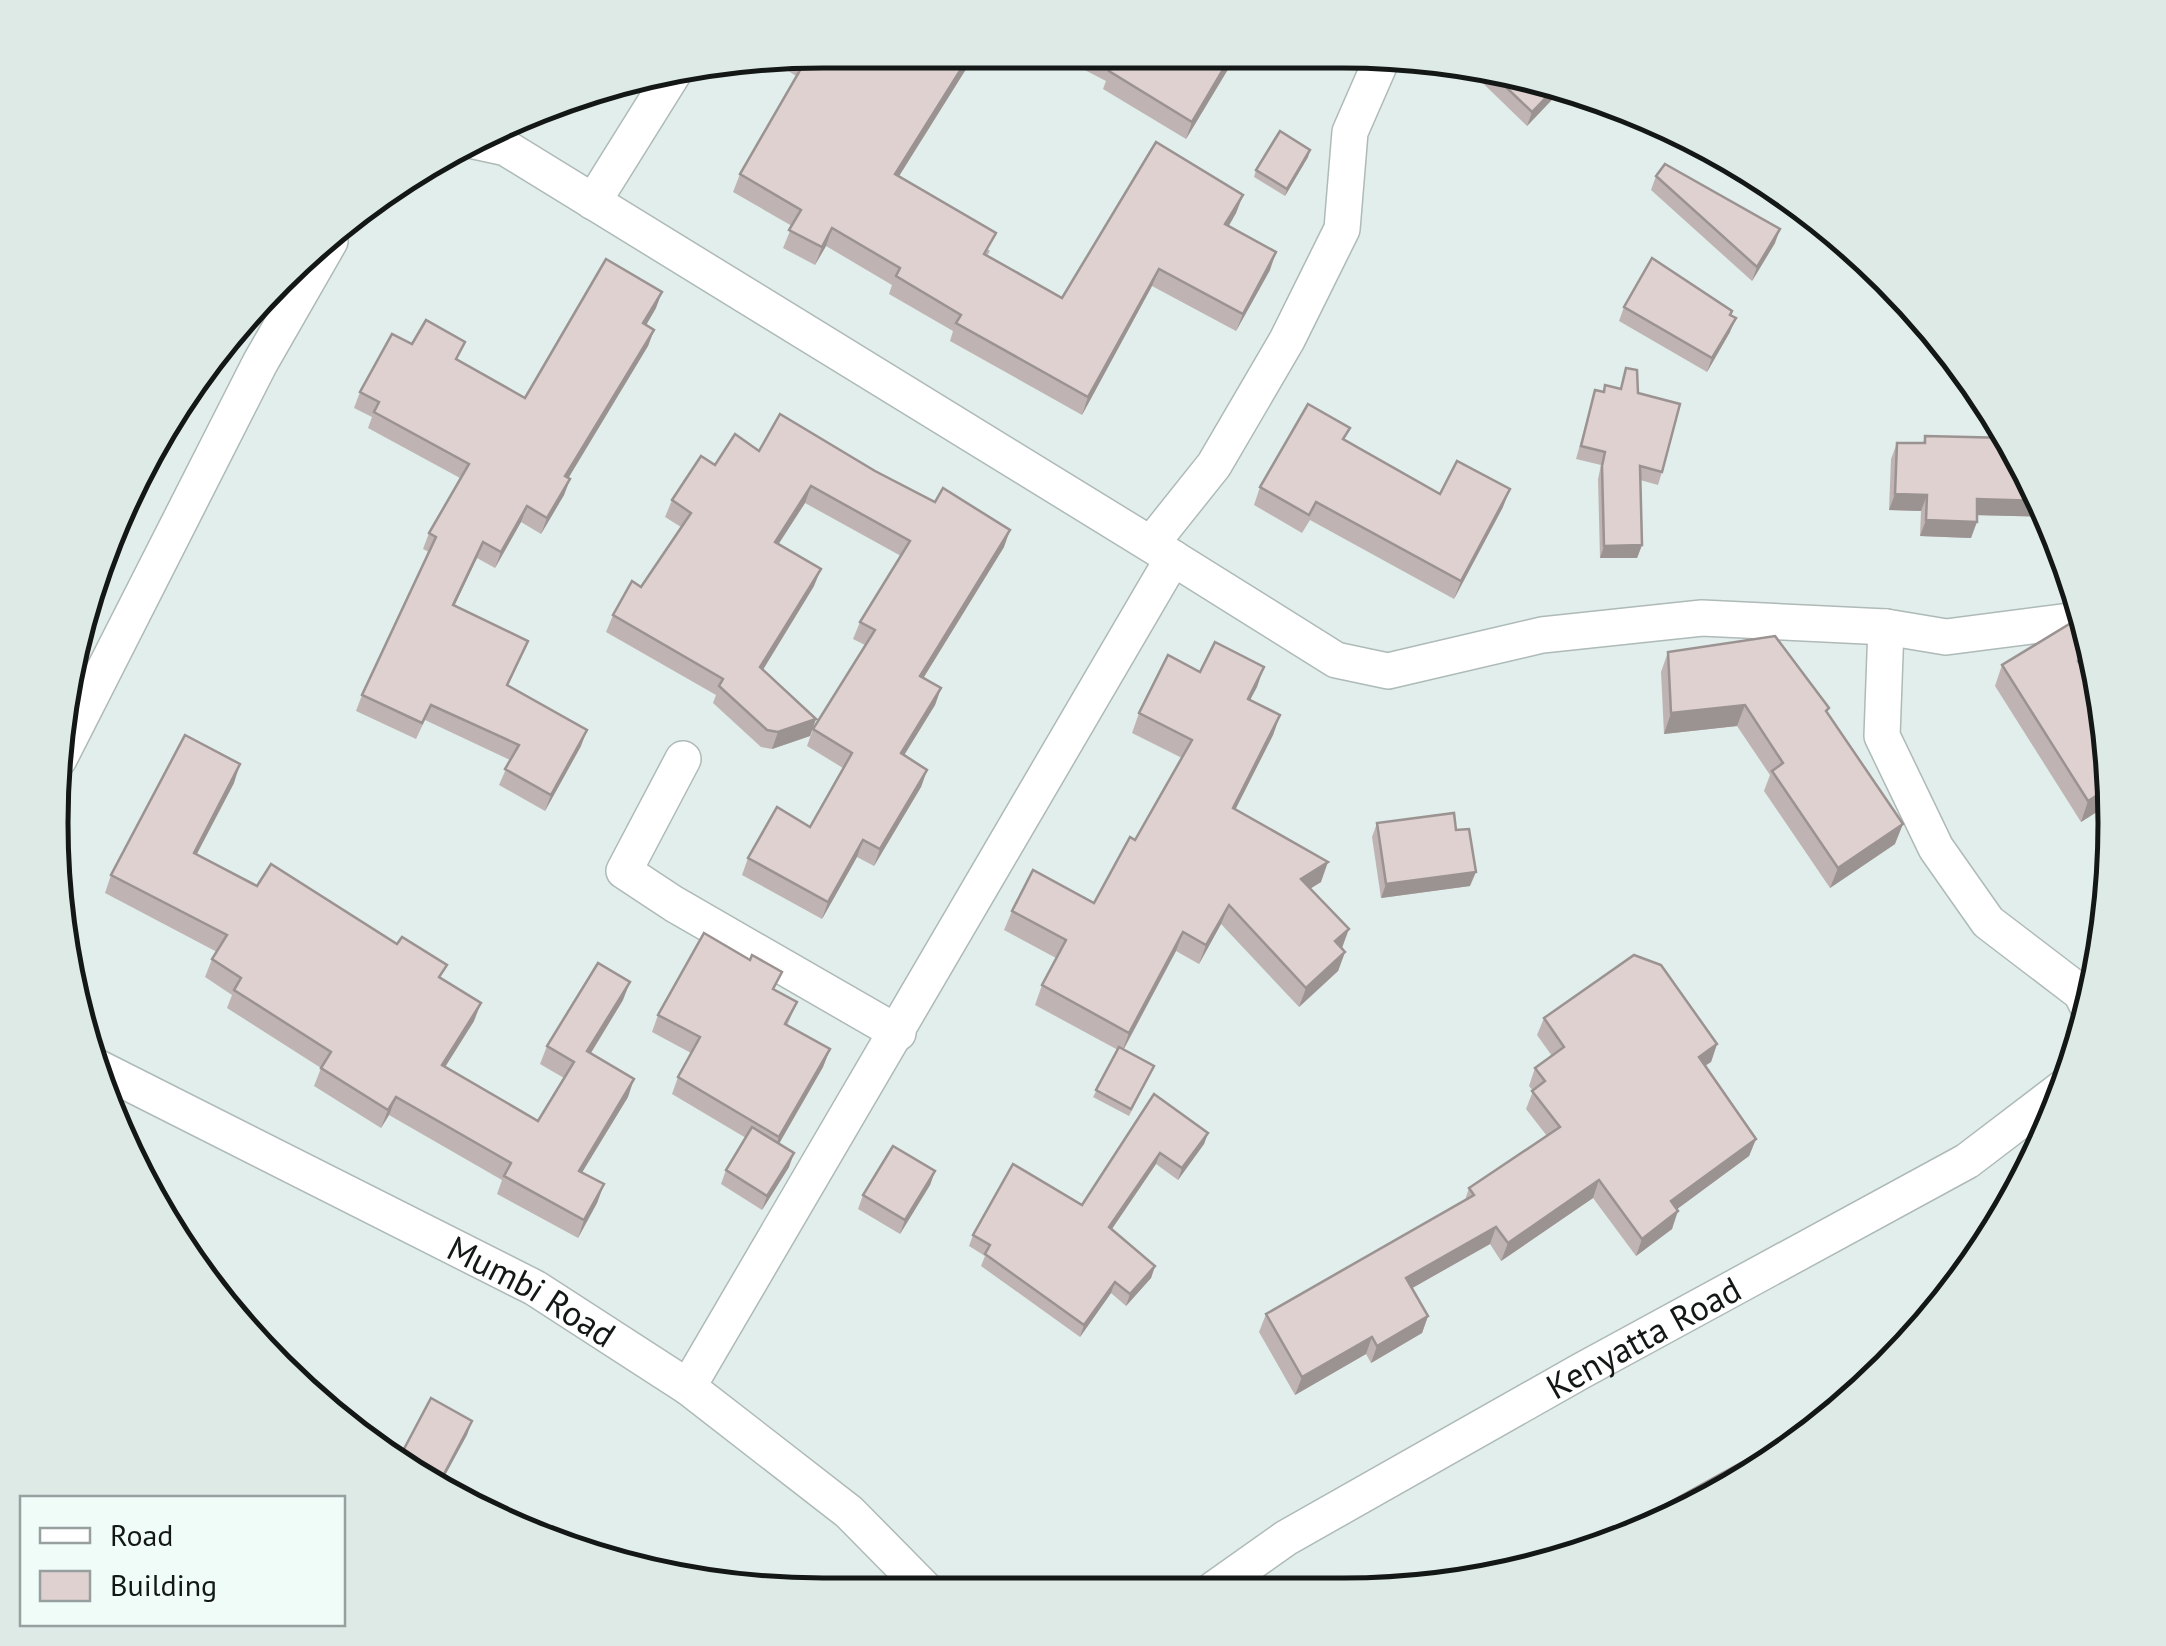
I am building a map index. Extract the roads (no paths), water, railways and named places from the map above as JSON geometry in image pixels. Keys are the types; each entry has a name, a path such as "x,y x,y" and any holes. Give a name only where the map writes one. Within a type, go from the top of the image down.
{"street":[{"path":"688,1387 898,1033 1162,551 1287,340 1342,229 1350,132 1378,69"},
{"path":"593,202 667,84"},
{"path":"490,145 506,148 1336,660 1388,672 1542,635 1702,618 1886,627 1946,637 2071,622"},
{"path":"73,730 260,362 317,262"},
{"path":"1886,627 1882,736 1936,848 1988,922 2079,991"},
{"path":"682,759 624,871 898,1033"},
{"name":"Mumbi Road","path":"114,1083 536,1288 688,1387 849,1512 914,1578"},
{"name":"Kenyatta Road","path":"1231,1578 1286,1538 1581,1371 1967,1161 2045,1102"}]}
